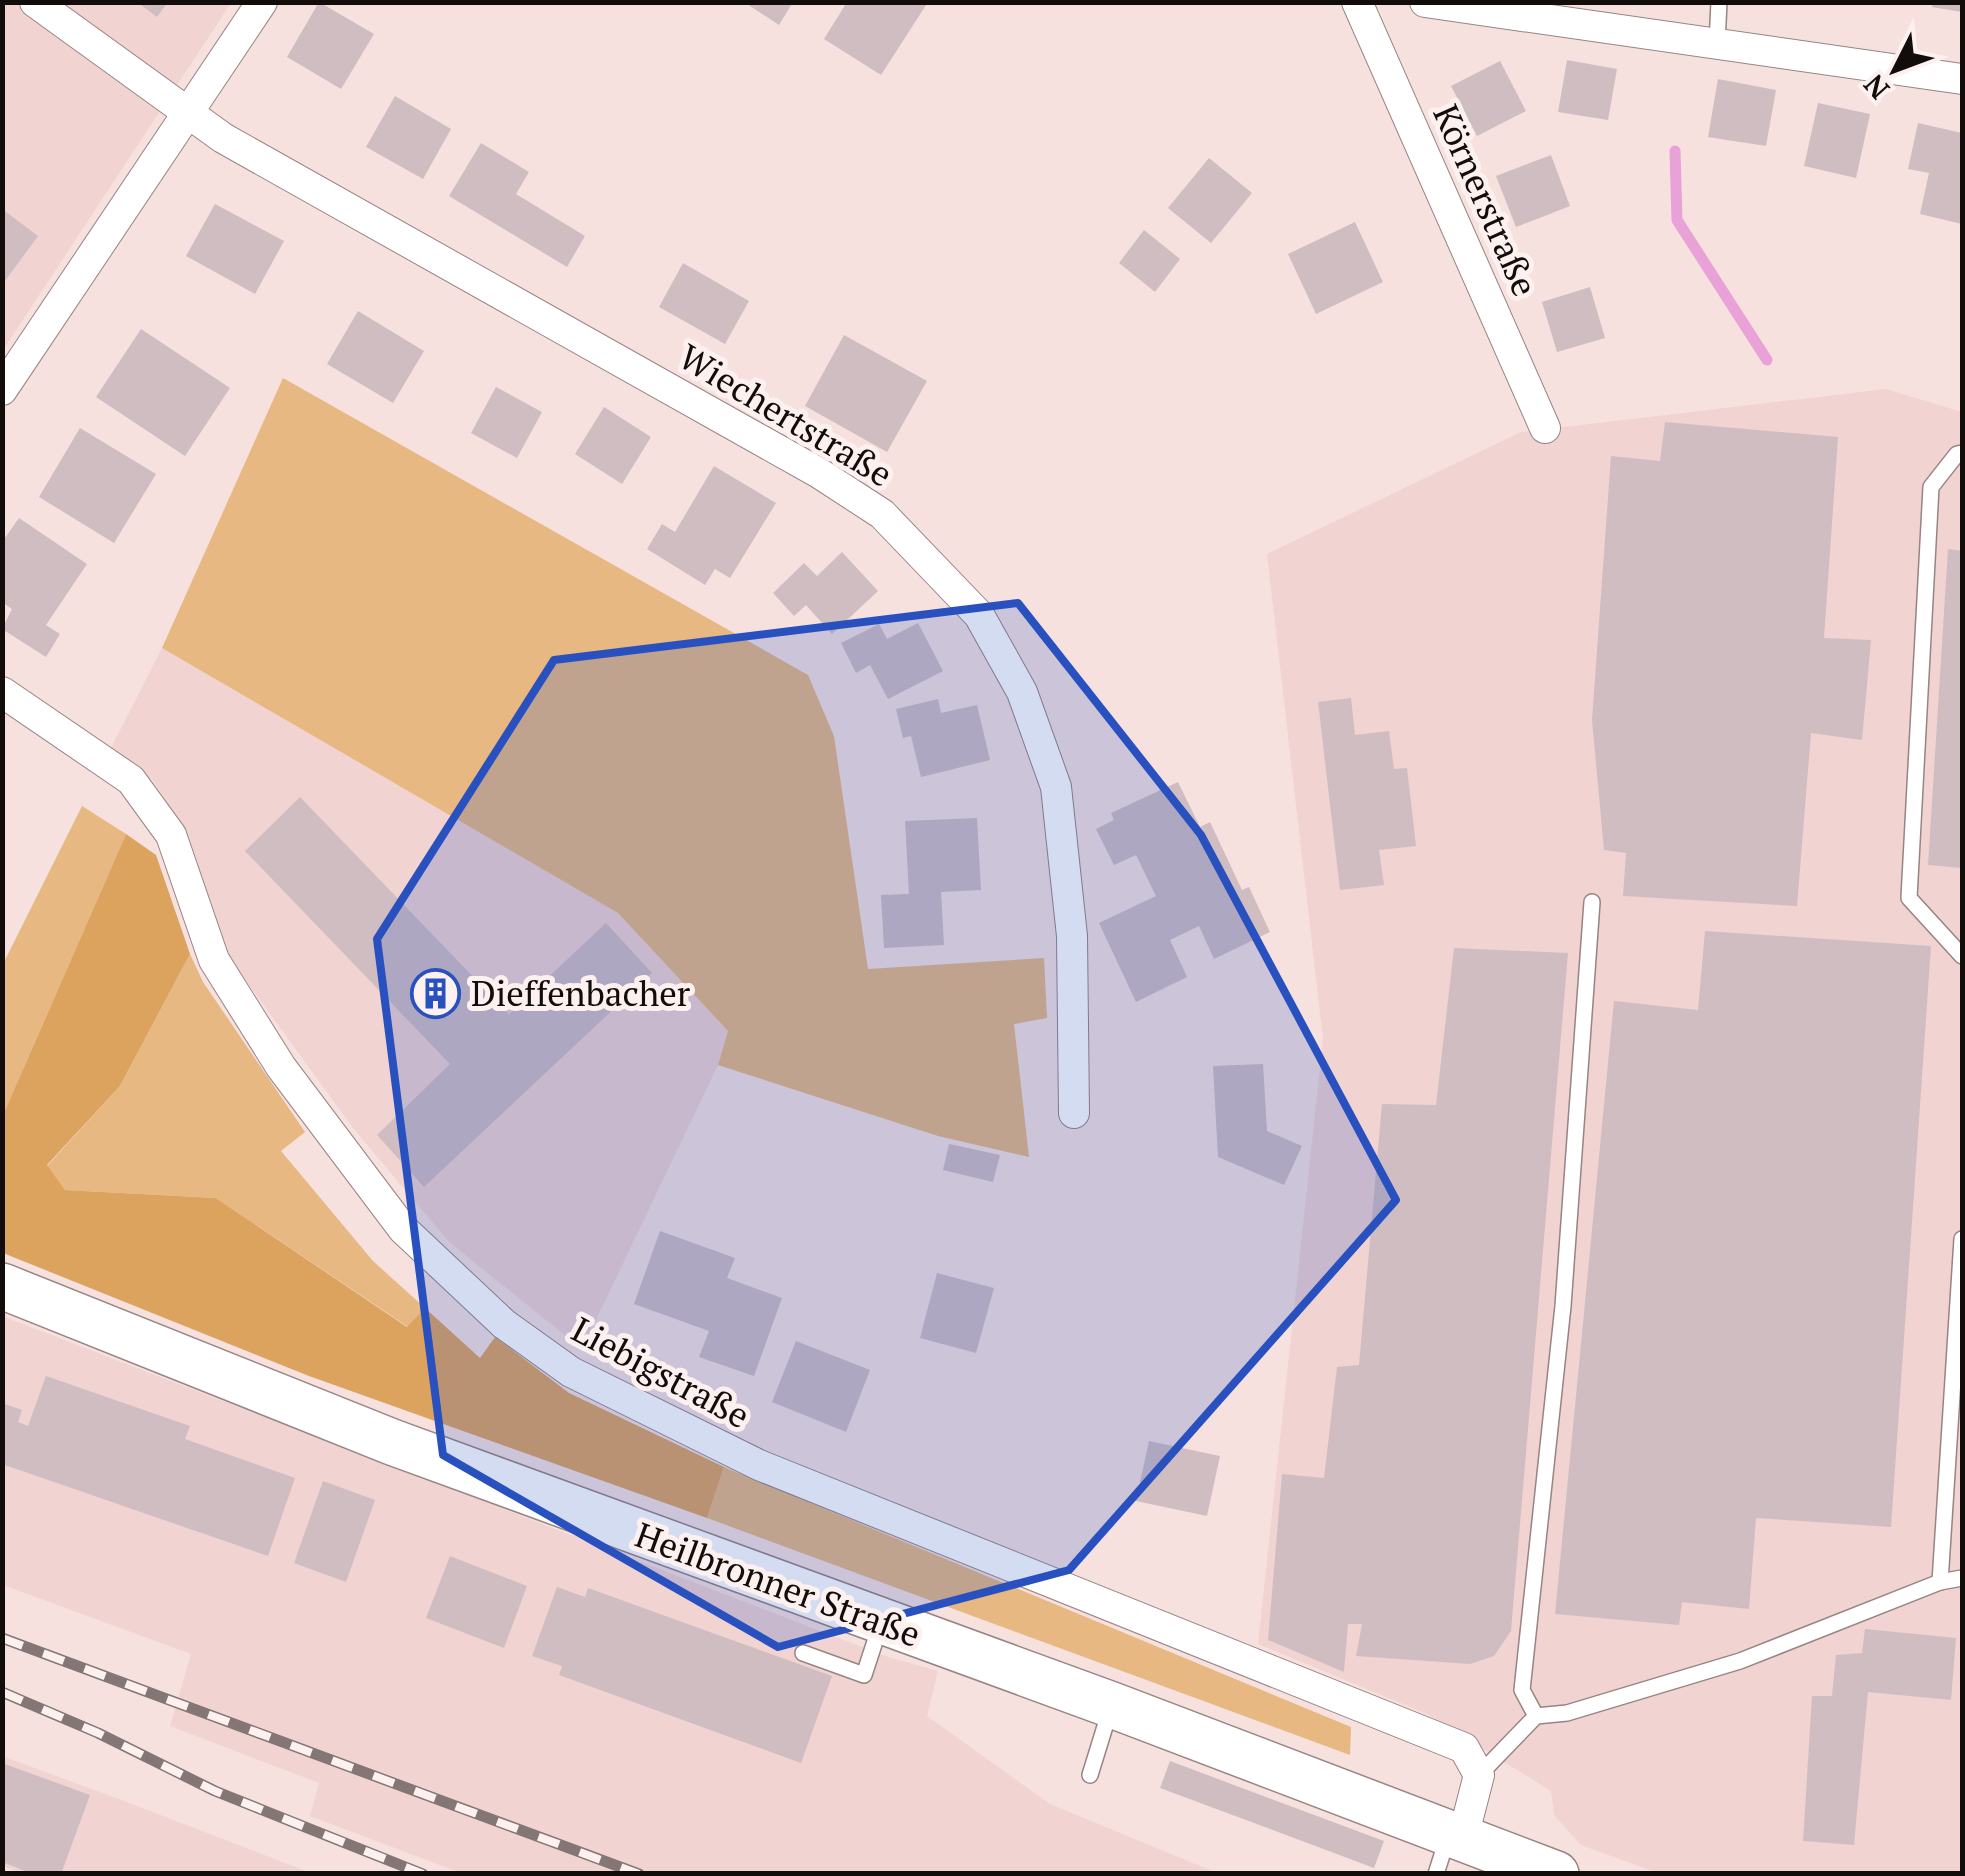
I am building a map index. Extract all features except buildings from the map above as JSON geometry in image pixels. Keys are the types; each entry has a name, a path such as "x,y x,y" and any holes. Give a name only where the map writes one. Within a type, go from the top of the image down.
{"street":[{"name":"Wiechertstraße","path":"35,2 187,115 819,473 882,514 979,615 1022,692 1056,786 1072,936 1074,1113"},
{"path":"2,390 262,2"},
{"name":"Körnerstraße","path":"1358,2 1545,428"},
{"path":"1424,2 1962,79"},
{"name":"Liebigstraße","path":"2,692 131,780 170,835 214,960 281,1068 403,1229 504,1324 572,1372 760,1465 1464,1748 1479,1775"},
{"name":"Heilbronner Straße","path":"2,1286 392,1442 1112,1705 1449,1848 1556,1874"},
{"path":"1449,1848 1479,1775"}],"lane":[{"path":"1717,44 1719,2"},
{"path":"1962,453 1956,454 1931,488 1908,898 1962,956"},
{"path":"1536,1716 1522,1690 1563,1306 1592,902"},
{"path":"1940,1582 1962,1239"},
{"path":"1479,1775 1536,1716 1567,1713 1740,1661 1940,1582 1962,1578"},
{"path":"803,1652 864,1675 881,1622"},
{"path":"1090,1774 1112,1705"}],"highlighted area":[{"path":"1018,603 1201,835 1396,1200 1069,1570 778,1647 443,1455 377,939 554,660"}],"shaded area":[{"path":"3,3 231,3 3,350"},
{"path":"283,378 808,675 834,736 868,969 1044,958 1047,1018 1014,1024 1029,1157 938,1136 718,1065 728,1031 618,913 162,648"},
{"path":"1886,389 1962,412 1962,1873 1658,1873 1581,1845 1554,1815 1551,1791 1427,1714 1258,1644 1323,1039 1267,554 1521,432"},
{"path":"162,648 618,913 728,1031 718,1065 582,1349 449,1242 353,1128 230,959 185,829 152,779 111,748"},
{"path":"82,806 126,834 3,1115 3,964"},
{"path":"126,834 156,855 190,954 120,1086 47,1165 65,1190 216,1198 407,1327 425,1308 480,1358 495,1337 569,1393 724,1467 707,1518 309,1376 3,1253 3,1115"},
{"path":"190,954 203,982 305,1132 281,1151 373,1261 425,1308 408,1327 216,1198 65,1190 47,1166 120,1086"},
{"path":"2,1316 888,1657 938,1671 927,1716 1050,1804 1217,1873 461,1873 310,1816 319,1783 170,1726 191,1654 3,1585"},
{"path":"724,1467 1351,1727 1350,1755 707,1518"},
{"path":"2,1756 311,1873 24,1874 3,1866"}],"waterway":[{"path":"1675,151 1677,220 1767,360"}],"railway":[{"path":"2,1638 639,1874"},
{"path":"2,1692 98,1733 215,1791 423,1874"}],"place":[{"name":"Dieffenbacher","path":"436,993"}]}
